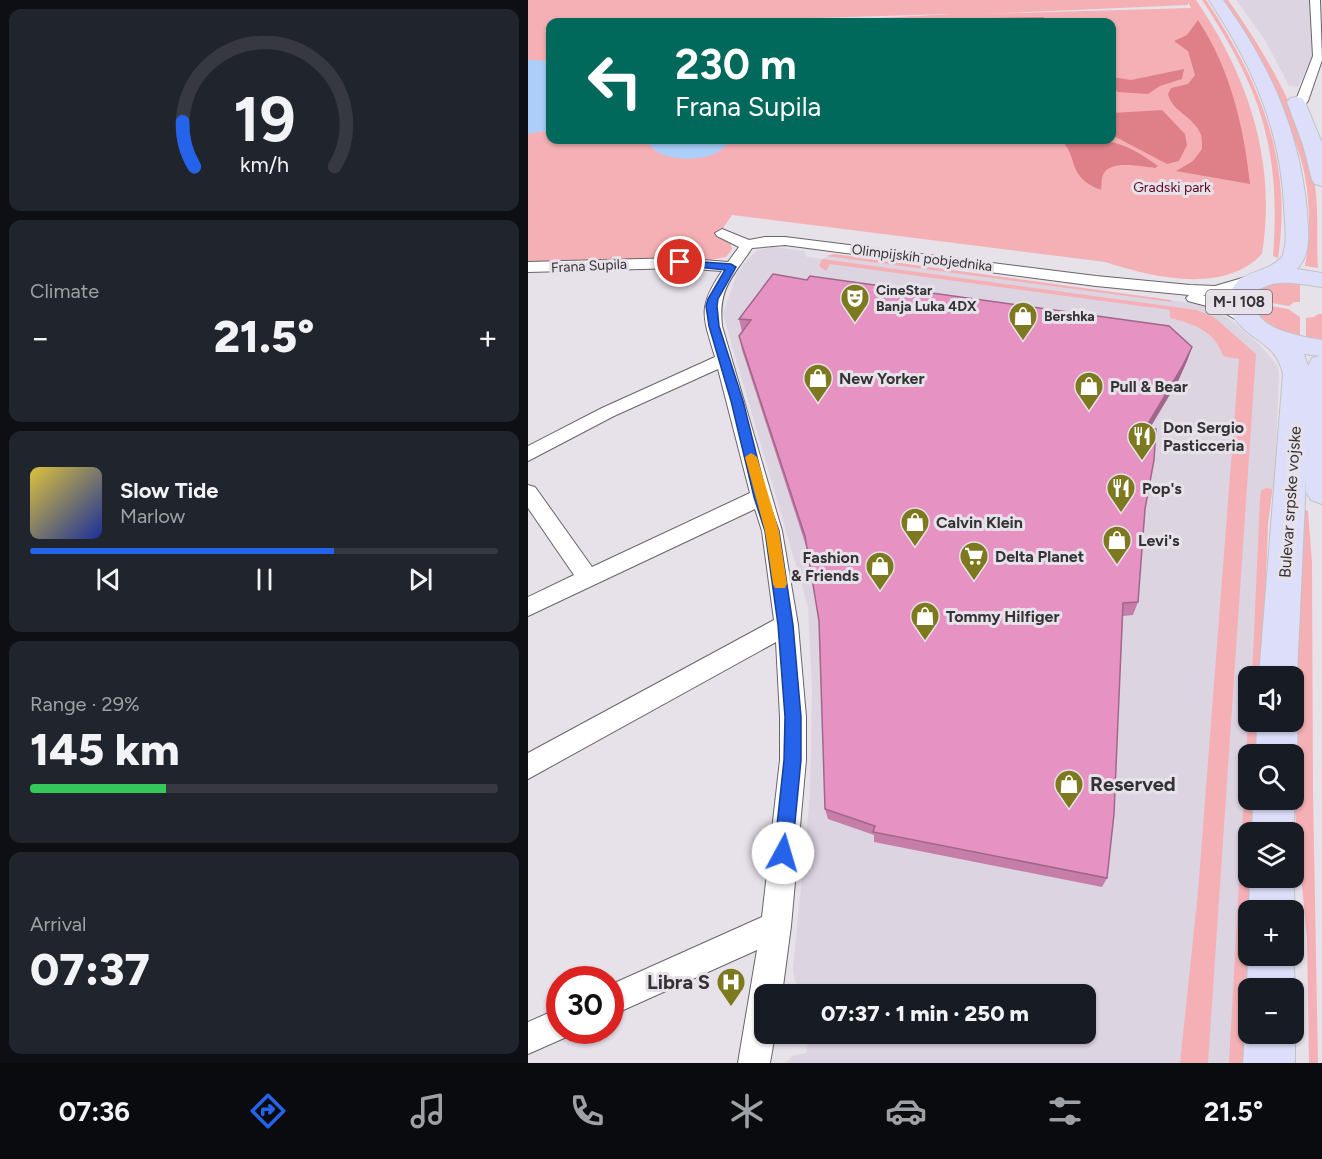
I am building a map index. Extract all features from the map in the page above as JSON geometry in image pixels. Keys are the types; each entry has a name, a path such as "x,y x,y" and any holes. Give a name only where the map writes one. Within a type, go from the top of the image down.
{"main road":[{"name":"Bulevar srpske vojske","path":"1216,0 1242,37 1265,83 1279,114 1293,167 1295,257 1292,264 1285,270 1263,277 1240,291 1238,299 1244,316 1292,356 1298,374 1279,666"},
{"path":"1234,0 1264,42"},
{"path":"1288,86 1313,145 1322,180"},
{"name":"M-I 108","path":"1263,277 1303,275 1322,280"},
{"name":"M-I 108","path":"1262,330 1290,343 1322,348"},
{"name":"Bulevar srpske vojske","path":"1322,364 1322,492"},
{"path":"1269,1063 1270,1044"}],"street":[{"path":"1298,106 1320,56 1316,0"},
{"path":"722,233 747,245 716,291 711,306 723,360 737,401 772,531 786,625 793,717 793,760 776,926 767,984"},
{"name":"Olimpijskih pobjednika","path":"747,245 765,241 785,241 1096,281 1205,291 1231,288 1263,277"},
{"name":"Frana Supila","path":"528,267 680,262 731,267"},
{"name":"Olimpijskih pobjednika","path":"1096,281 1213,303 1236,313 1262,330"},
{"path":"528,454 608,412 723,360"},
{"path":"528,492 588,578"},
{"path":"528,607 761,497"},
{"path":"528,767 786,625"},
{"path":"624,995 776,926"},
{"path":"528,1038 546,1030"},
{"path":"754,1063 757,1044"}],"shaded area":[{"path":"1236,0 1310,0 1312,59 1298,87 1289,86 1265,40"},
{"path":"1044,17 1044,18 997,18"},
{"path":"1198,20 1219,58 1234,99 1244,141 1250,184 1176,171 1193,161 1202,149 1198,129 1174,105 1168,94 1171,88 1188,84 1195,75 1188,51 1174,41 1187,35"},
{"path":"1184,69 1182,79 1160,86 1148,94 1116,90 1116,78 1131,80"},
{"path":"1162,110 1185,134 1187,145 1179,161 1167,164 1116,137 1116,113"},
{"path":"1116,143 1133,150 1158,166 1155,168 1127,165 1112,167 1103,175 1101,190 1090,185 1078,173 1064,144"},
{"path":"772,247 804,251 807,257 822,259 834,254 1207,305 1228,318 1259,344 1277,365 1279,373 1275,476 1268,517 1262,666 1238,666 1238,732 1260,732 1259,744 1238,744 1238,810 1248,810 1248,822 1238,822 1238,888 1252,888 1251,900 1238,900 1238,966 1247,966 1247,978 1238,978 1238,1044 1246,1044 1246,1063 786,1063 792,1056 806,1053 808,1044 1096,1044 1096,984 797,984 795,981 793,969 810,794 812,688 808,607 723,314 736,275 756,251"}],"green space":[{"name":"Gradski park","path":"528,0 1196,0 1214,29 1244,89 1261,153 1266,220 1262,254 1246,267 1228,275 1208,279 1165,277 1105,262 732,215 717,237 730,243 732,249 726,257 710,260 674,257 582,263 528,263","holes":["1188,2 1191,8 984,14 1188,5"]},
{"path":"1202,0 1206,0 1242,60 1268,122 1281,188 1278,258 1273,256 1274,183 1263,121 1253,92 1239,63"},
{"path":"1222,0 1228,0 1256,42 1282,88 1303,137 1315,186 1318,268 1305,266 1309,222 1307,192 1302,163 1290,129 1275,90 1257,54"},
{"path":"834,254 1171,300 1172,302 826,256"},
{"path":"822,259 1197,310 1214,317 1256,354 1208,1063 1180,1063 1198,892 1239,359 1223,356 1215,340 1195,326 1170,318 1170,310 830,264 826,271 819,266"},
{"path":"1282,283 1300,284 1300,302 1294,302 1289,306 1254,300 1258,292 1265,287"},
{"path":"1254,303 1288,309 1300,317 1300,336 1272,326 1261,316"},
{"path":"1322,314 1322,339 1306,338 1306,318"},
{"path":"1266,488 1272,489 1268,524 1262,666 1252,666 1260,499 1261,491"},
{"path":"1304,509 1308,511 1312,563 1318,1063 1309,1063 1307,939 1302,888 1304,822 1296,822 1295,810 1304,810 1304,744 1293,744 1293,732 1304,732 1304,666 1293,666 1293,621"},
{"path":"1247,732 1260,732 1259,744 1247,744"},
{"path":"1243,810 1256,810 1256,822 1242,822"},
{"path":"1239,888 1252,888 1251,900 1238,900"},
{"path":"1238,901 1238,966 1250,966 1249,978 1238,978 1238,1044 1247,1044 1246,1063 1229,1063"}],"water":[{"path":"528,60 546,61 546,131 528,134"},
{"path":"649,144 726,144 717,153 687,159 667,156 653,149"}],"building":[{"name":"Delta Planet","path":"773,274 807,280 810,276 1169,326 1192,347 1146,427 1156,429 1154,460 1145,509 1138,602 1123,603 1114,814 1107,878 873,832 875,826 825,809 819,621 805,536 739,336 751,320 739,319"}],"slow traffic":[{"path":"751,457 772,531 780,584"}],"place":[{"name":"CineStar Banja Luka 4DX","path":"855,324"},
{"name":"Bershka","path":"1023,342"},
{"name":"New Yorker","path":"818,404"},
{"name":"Pull & Bear","path":"1089,412"},
{"name":"Don Sergio Pasticceria","path":"1142,462"},
{"name":"Pop's","path":"1121,514"},
{"name":"Calvin Klein","path":"915,548"},
{"name":"Levi's","path":"1117,566"},
{"name":"Delta Planet","path":"974,582"},
{"name":"Fashion & Friends","path":"880,592"},
{"name":"Tommy Hilfiger","path":"925,642"},
{"name":"Reserved","path":"1069,810"},
{"name":"Libra S","path":"731,1008"}],"route":[{"path":"680,262 731,267 716,291 711,306 723,360 737,401 772,531 786,625 793,717 793,760 783,853"}]}
